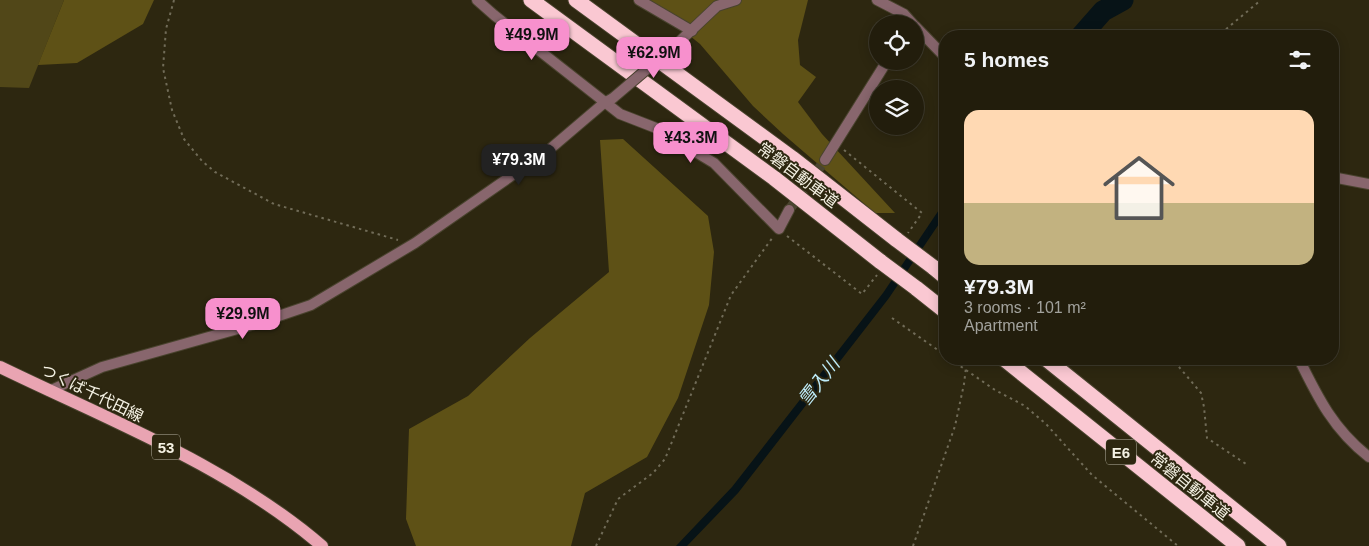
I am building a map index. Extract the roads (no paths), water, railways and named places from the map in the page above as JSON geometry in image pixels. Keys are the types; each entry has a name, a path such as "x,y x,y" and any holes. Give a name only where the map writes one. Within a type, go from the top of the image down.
{"highway":[{"name":"常磐自動車道","path":"531,0 774,178 939,306"},
{"name":"常磐自動車道","path":"576,0 792,158 939,272"},
{"name":"常磐自動車道","path":"1012,365 1238,546"},
{"name":"常磐自動車道","path":"1053,365 1279,546"}],"main road":[{"name":"つくば千代田線","path":"0,367 163,445 213,472 259,500 322,546"}],"street":[{"path":"477,0 608,100 620,114 656,128 714,163 779,229 789,210"},
{"path":"639,0 692,31"},
{"path":"50,391 102,367 255,324 311,305 415,244 550,149 692,31 717,6 736,0"},
{"path":"877,0 905,15"},
{"path":"924,35 939,51"},
{"path":"825,160 881,70"},
{"path":"1339,178 1369,184"},
{"path":"1302,365 1332,420 1352,444 1369,457"}],"water":[{"path":"939,210 939,224 889,298 738,493 687,546 676,546 732,487 883,293"}],"waterway":[{"name":"雪入川","path":"1086,30 1103,11 1123,0"}],"tunnel":[{"path":"789,210 825,160"}]}
